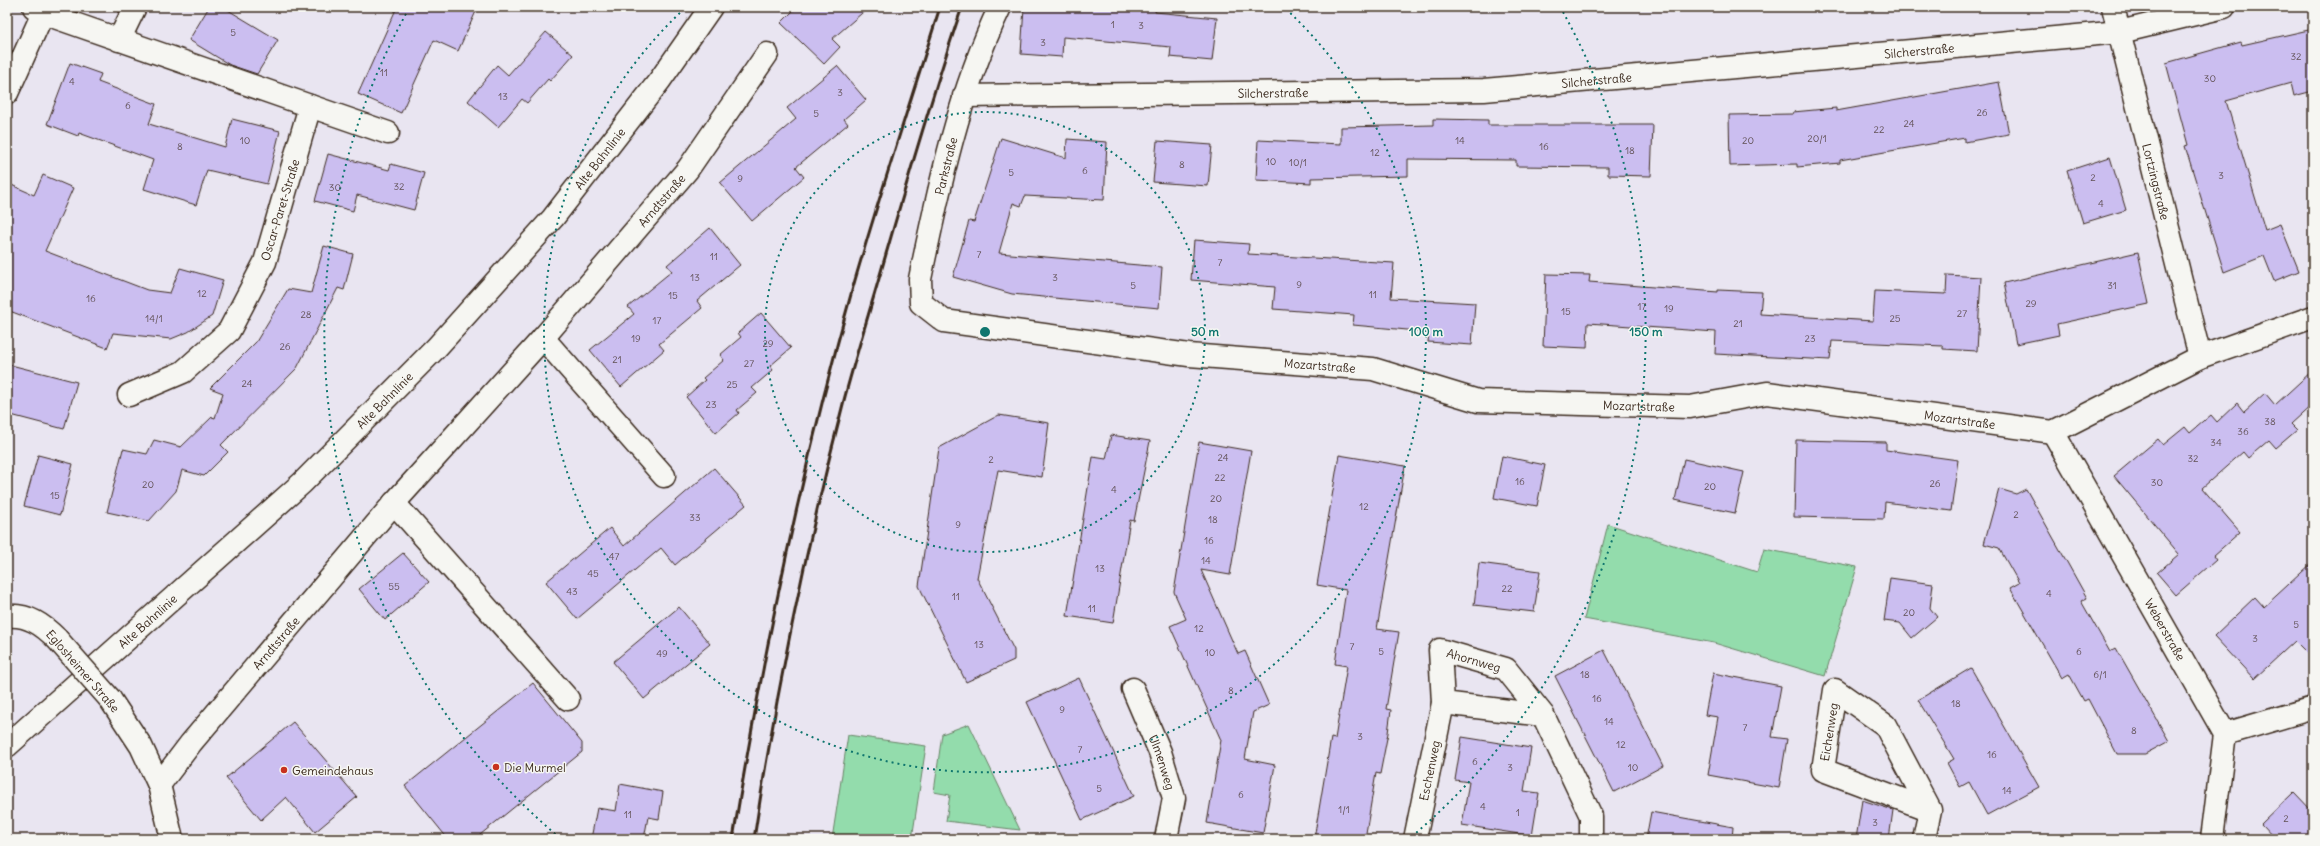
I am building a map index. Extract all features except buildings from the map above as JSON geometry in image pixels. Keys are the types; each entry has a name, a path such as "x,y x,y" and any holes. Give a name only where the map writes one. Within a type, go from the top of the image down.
{"street":[{"path":"119,40 135,7"},
{"name":"Alte Bahnlinie","path":"7,746 302,483 436,348 553,218 660,80 711,7"},
{"name":"Parkstraße","path":"944,321 922,303 920,279 964,96 989,29 1000,7"},
{"name":"Lortzingstraße","path":"2113,7 2200,357"},
{"name":"Silcherstraße","path":"964,96 1484,90 2120,32 2224,7"},
{"path":"7,93 38,10 119,40 388,133"},
{"name":"Arndtstraße","path":"159,785 191,743 394,503 543,338 688,169 767,54"},
{"name":"Oscar-Paret-Straße","path":"129,395 183,372 229,331 265,262 310,106"},
{"path":"2053,432 2200,357 2313,317"},
{"name":"Mozartstraße","path":"944,321 1189,355 1373,369 1478,401 1690,407 1767,393 2053,432"},
{"path":"543,338 664,476"},
{"name":"Weberstraße","path":"2053,432 2225,734"},
{"path":"394,503 568,699"},
{"name":"Eglosheimer Straße","path":"7,616 16,615 30,618 45,627 58,639 110,699 141,746 159,785 172,839"},
{"name":"Ahornweg","path":"1443,703 1440,650 1506,669 1543,715 1591,816 1591,839"},
{"name":"Ulmenweg","path":"1133,689 1160,752 1174,798 1166,839"},
{"name":"Eichenweg","path":"1835,690 1885,725 1930,810 1823,770 1835,690"},
{"path":"1443,703 1543,715"},
{"name":"Eschenweg","path":"1415,839 1443,703"},
{"path":"2212,839 2225,734 2313,708"},
{"path":"1924,839 1930,810"}],"green space":[{"path":"1608,524 1757,572 1764,549 1857,567 1825,676 1714,643 1584,619"},
{"path":"969,724 1020,830 946,821 950,795 934,792 942,734"},
{"path":"848,735 926,746 912,839 832,839"}],"railway":[{"path":"733,839 757,700 771,630 785,561 817,423 834,355 863,252 940,7"},
{"path":"754,839 782,675 804,566 829,458 853,366 904,192 962,7"}],"place":[{"name":"Die Murmel","path":"496,767"},
{"name":"Gemeindehaus","path":"284,770"}]}
